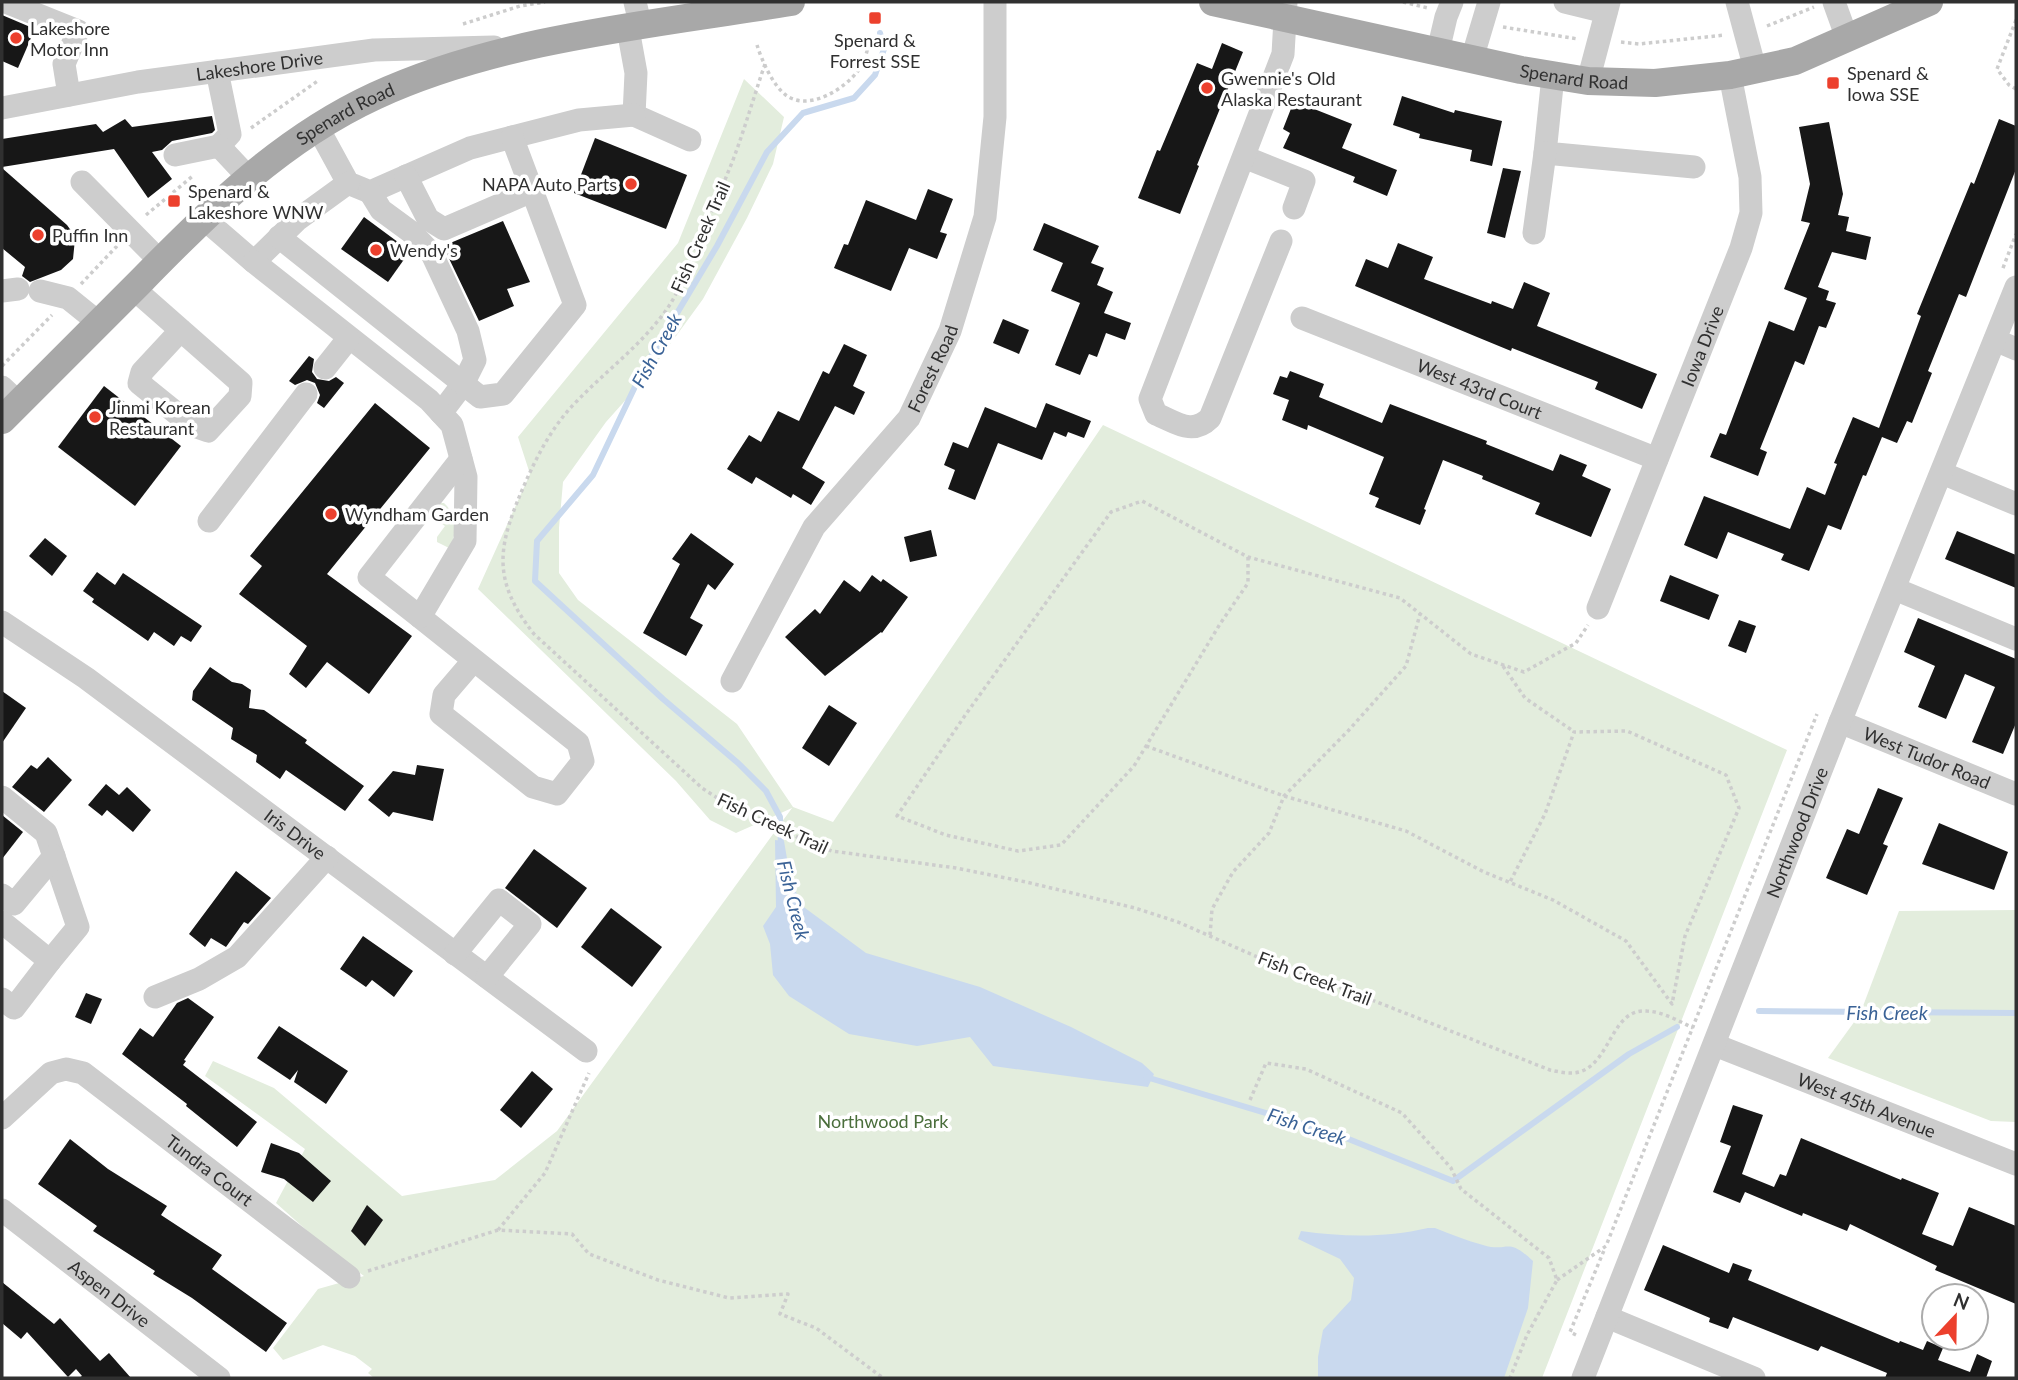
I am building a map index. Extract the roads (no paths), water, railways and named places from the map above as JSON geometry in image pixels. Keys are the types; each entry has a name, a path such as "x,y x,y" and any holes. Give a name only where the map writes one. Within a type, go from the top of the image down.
{"main road":[{"name":"Spenard Road","path":"7,403 99,323 203,218 248,177 318,128 373,97 521,47 635,19 791,2"},
{"name":"Spenard Road","path":"1213,2 1285,9 1438,51 1553,76 1588,81 1655,83 1743,72 1795,61 1917,4"}],"street":[{"path":"6,2 78,31 64,64 69,95"},
{"name":"Forest Road","path":"732,681 814,527 909,418 950,331 985,217 995,117 995,2"},
{"path":"1438,51 1452,2"},
{"path":"1472,59 1489,2"},
{"path":"1565,2 1608,7 1588,81"},
{"name":"Iowa Drive","path":"1598,608 1741,248 1751,213 1737,2"},
{"path":"1834,2 1847,38"},
{"path":"1281,241 1210,418 1202,426 1193,429 1156,414 1150,399 1283,54 1285,9"},
{"path":"634,115 635,19"},
{"name":"Lakeshore Drive","path":"2,108 225,69 384,50 521,47"},
{"path":"384,50 402,53 408,59 409,69 398,87"},
{"path":"175,155 219,146 230,134 225,69"},
{"path":"1534,233 1553,76"},
{"path":"370,192 470,148 579,120 634,115 690,140"},
{"path":"318,128 348,183 370,192 381,211 411,232 432,254 468,331 475,360 463,384 441,413"},
{"path":"279,237 480,397 503,394 575,305 512,137"},
{"path":"219,146 248,177"},
{"path":"1545,153 1694,167"},
{"path":"1244,157 1304,181 1294,208"},
{"path":"406,176 428,219 444,229 532,191"},
{"path":"82,182 160,261"},
{"path":"254,262 297,220 348,183"},
{"path":"203,218 348,339 429,400 452,425 466,477 465,541 420,617"},
{"name":"Northwood Drive","path":"1583,1378 1840,722 1942,473 2006,344 2016,287"},
{"path":"133,288 181,330 241,383 240,396 208,431 191,425 139,383 142,372 181,330"},
{"path":"20,290 68,298 99,323"},
{"name":"West 43rd Court","path":"1302,318 1657,459"},
{"path":"325,368 348,339"},
{"path":"209,521 306,394"},
{"path":"461,459 369,577 420,617 474,660 578,743 583,761 557,794 533,787 441,713 444,695 474,660"},
{"path":"1942,473 2016,503"},
{"path":"1895,589 2016,639"},
{"name":"Iris Drive","path":"2,622 86,678 586,1051"},
{"name":"West Tudor Road","path":"1840,722 2016,794"},
{"path":"2,797 46,833 78,927 14,1008 2,999"},
{"path":"2,895 14,904 54,856"},
{"path":"155,997 199,979 237,957 327,857"},
{"path":"455,954 499,900 530,924 487,977"},
{"path":"2,922 50,961"},
{"name":"West 45th Avenue","path":"1715,1045 2016,1164"},
{"name":"Tundra Court","path":"2,1118 51,1073 66,1069 83,1073 349,1277"},
{"name":"Aspen Drive","path":"2,1210 219,1378"},
{"path":"1607,1317 1754,1378"}],"water":[{"path":"775,840 784,841 790,876 801,905 866,953 980,987 1071,1027 1142,1063 1154,1074 1148,1087 993,1066 970,1037 917,1046 849,1034 789,996 773,975 770,944 763,926 776,907"},
{"path":"1428,1228 1492,1247 1512,1247 1533,1261 1528,1308 1504,1378 1318,1378 1318,1357 1323,1330 1351,1300 1354,1278 1340,1259 1298,1239 1301,1231 1364,1235 1396,1234"}],"waterway":[{"name":"Fish Creek","path":"781,846 780,817 766,791 535,581 537,541 593,475 642,372 717,246 767,152 803,113 854,98 875,75 884,49 880,33"},
{"name":"Fish Creek","path":"1759,1011 2016,1013"},
{"name":"Fish Creek","path":"1146,1077 1336,1134 1453,1181 1629,1054 1677,1027"}],"place":[{"name":"Spenard & Forrest SSE","path":"875,18"},
{"name":"Lakeshore Motor Inn","path":"16,38"},
{"name":"Spenard & Iowa SSE","path":"1833,83"},
{"name":"Gwennie's Old Alaska Restaurant","path":"1207,88"},
{"name":"NAPA Auto Parts","path":"631,184"},
{"name":"Spenard & Lakeshore WNW","path":"174,201"},
{"name":"Puffin Inn","path":"38,235"},
{"name":"Wendy's","path":"376,250"},
{"name":"Jinmi Korean Restaurant","path":"95,417"},
{"name":"Wyndham Garden","path":"331,514"}],"park label":[{"name":"Northwood Park","path":"883,1121"}]}
